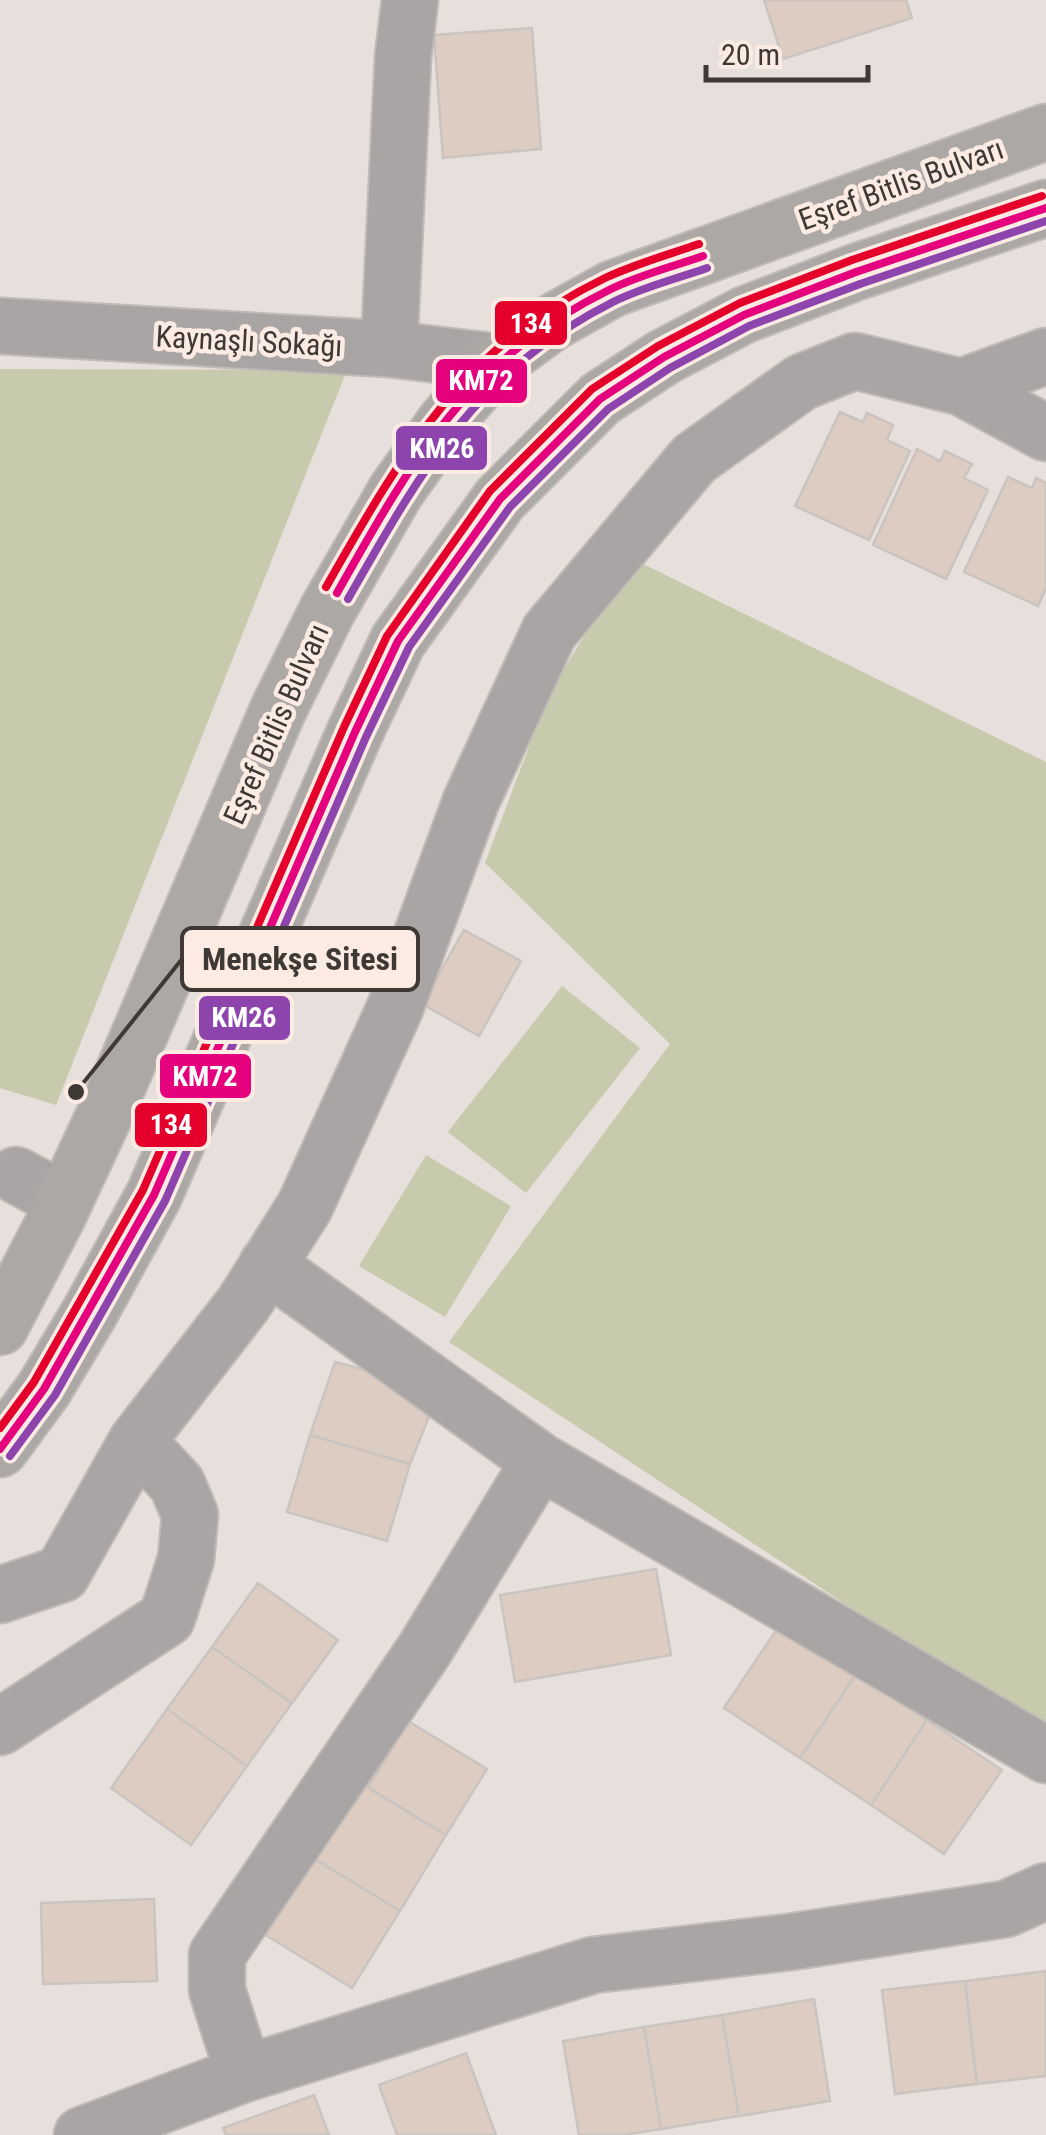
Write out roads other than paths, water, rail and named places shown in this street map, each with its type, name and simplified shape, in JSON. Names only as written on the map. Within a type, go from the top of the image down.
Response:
[{"type":"main road","name":"Eşref Bitlis Bulvarı","points":[[0,1327],[64,1201],[206,884],[278,710],[327,611],[396,491],[446,421],[498,362],[554,322],[612,289],[1046,132]]},
{"type":"main road","points":[[0,1450],[44,1389],[154,1195],[354,732],[398,641],[500,499],[600,399],[696,340],[744,315],[856,272],[1046,208]]},
{"type":"street","points":[[389,349],[403,57],[410,0]]},
{"type":"street","name":"Kaynaşlı Sokağı","points":[[0,326],[389,349],[498,362]]},
{"type":"street","points":[[961,388],[1046,356]]},
{"type":"street","points":[[0,1595],[62,1574],[137,1441],[244,1302],[305,1206],[396,1008],[471,800],[549,632],[694,459],[802,382],[854,360],[961,388],[1046,433]]},
{"type":"street","points":[[16,1175],[64,1201]]},
{"type":"street","points":[[268,1265],[540,1460],[1046,1755]]},
{"type":"street","points":[[0,1727],[167,1618],[186,1560],[190,1516],[177,1484],[137,1441]]},
{"type":"street","points":[[244,2074],[217,1990],[217,1954],[425,1649],[540,1460]]},
{"type":"street","points":[[82,2135],[244,2074],[593,1965],[790,1942],[1006,1909],[1046,1891]]},
{"type":"place","name":"Menekşe Sitesi","points":[[76,1092]]}]
